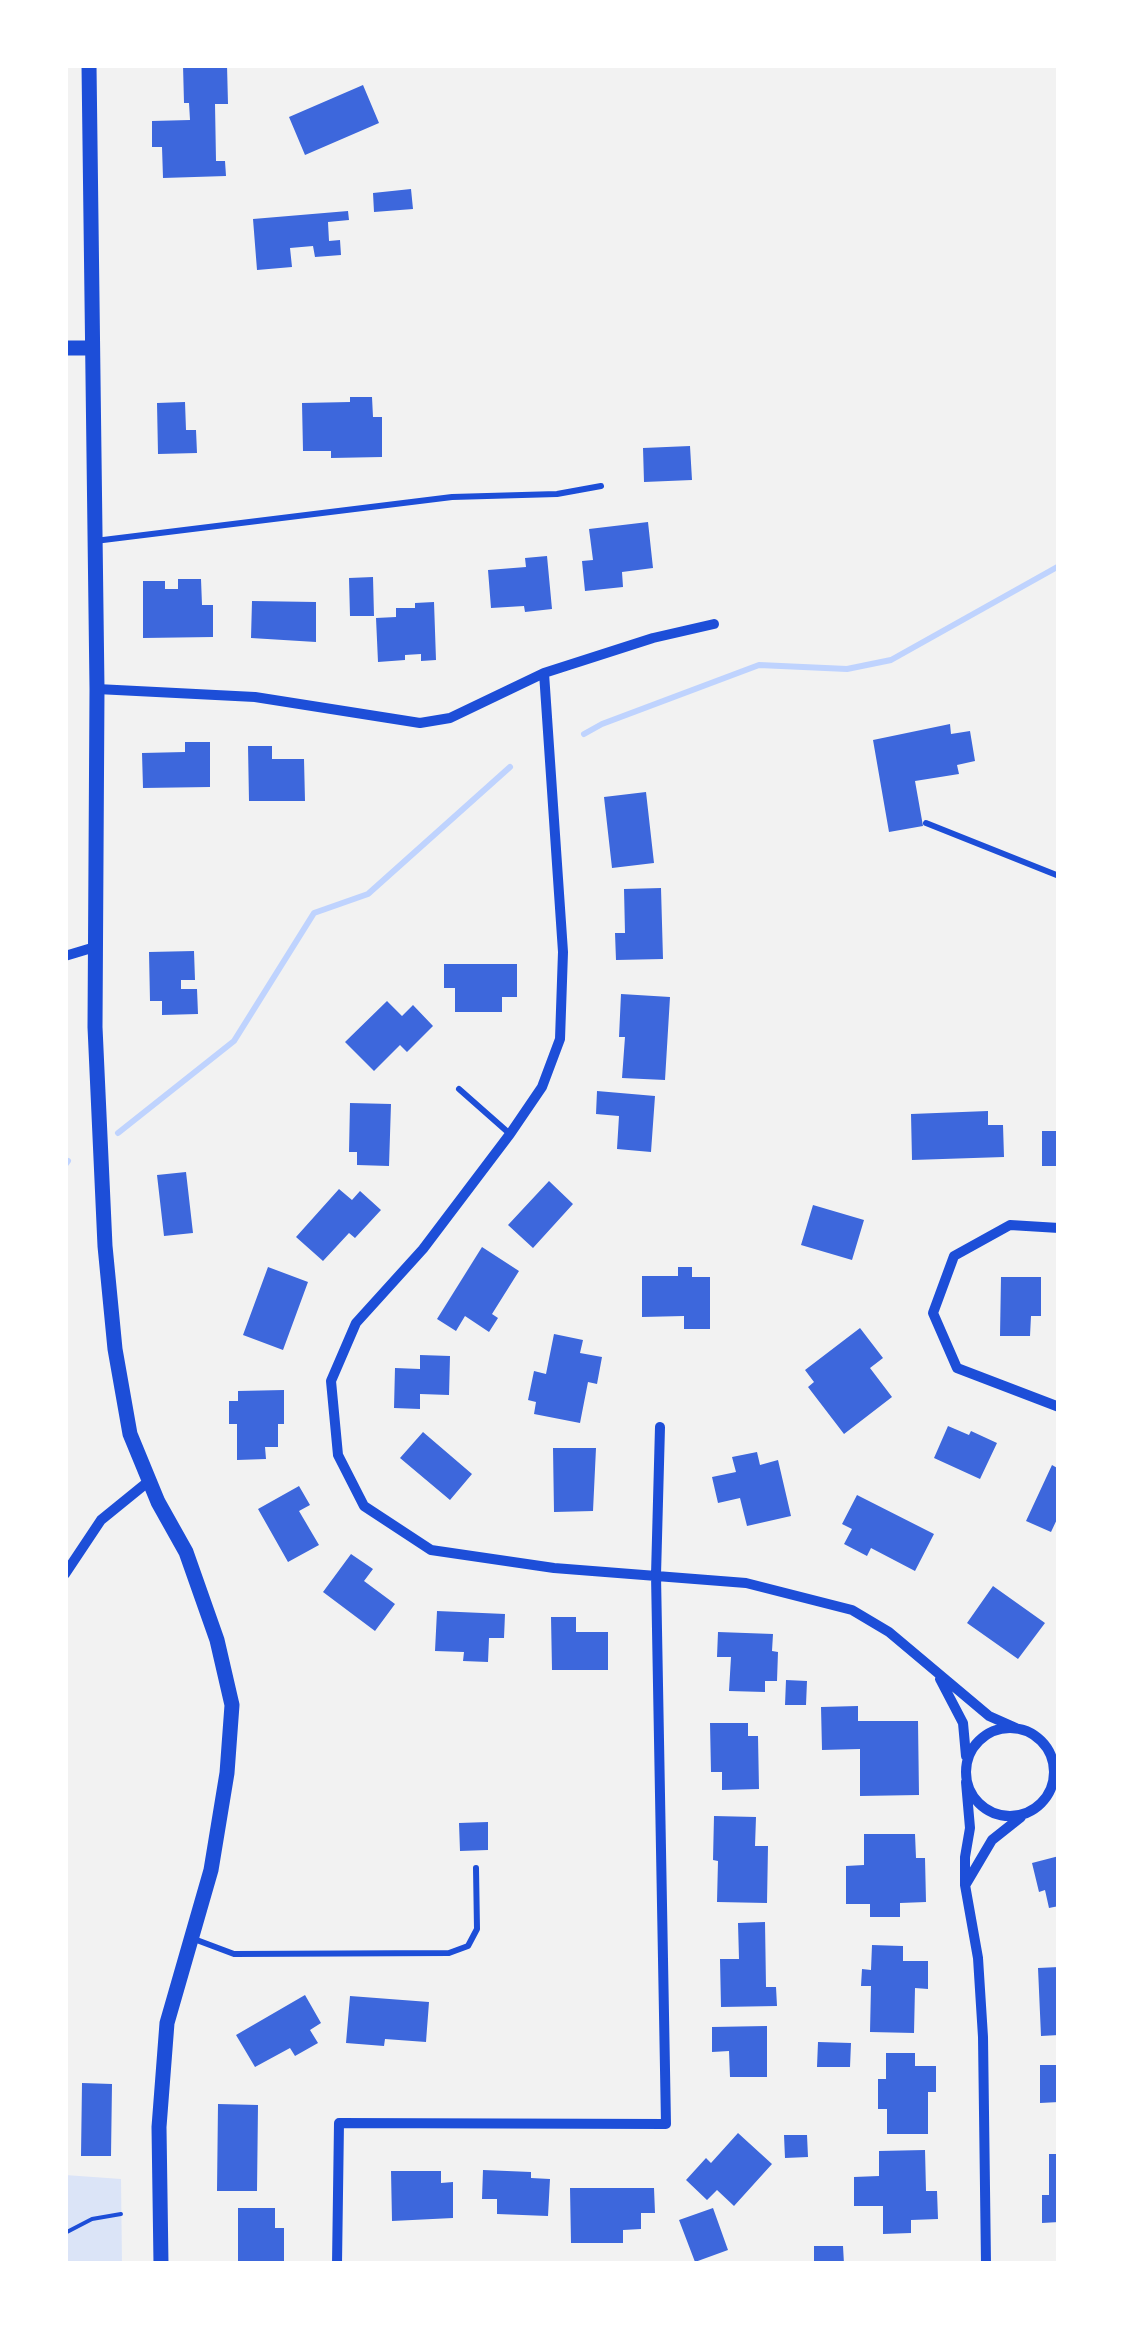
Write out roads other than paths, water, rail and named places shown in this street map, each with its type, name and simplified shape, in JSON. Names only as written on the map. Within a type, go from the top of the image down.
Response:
[{"type":"street","points":[[90,65],[96,947],[101,1180],[113,1332],[130,1434],[186,1552],[217,1640],[232,1704],[227,1772],[211,1870],[167,2023],[159,2127],[161,2264]]},
{"type":"street","points":[[65,348],[90,348]]},
{"type":"street","points":[[96,689],[254,696],[420,723],[450,718],[544,673],[653,638],[714,624]]},
{"type":"street","points":[[544,673],[564,952],[560,1039],[542,1087],[510,1134],[422,1249],[356,1323],[331,1381],[338,1455],[364,1506],[431,1550],[554,1568],[746,1583],[852,1610],[889,1632],[989,1716],[1059,1752]]},
{"type":"street","points":[[65,956],[96,947]]},
{"type":"street","points":[[1059,1228],[1010,1225],[954,1256],[932,1313],[957,1368],[1059,1407]]},
{"type":"street","points":[[337,2264],[338,2123],[666,2124],[656,1575],[660,1428]]},
{"type":"street","points":[[65,1574],[101,1520],[149,1481]]},
{"type":"street","points":[[930,1667],[950,1693],[964,1724],[970,1828],[965,1885],[978,1958],[982,2018],[986,2264]]},
{"type":"street","points":[[966,1763],[974,1746],[988,1733],[1016,1728]]},
{"type":"street","points":[[965,1885],[992,1840],[1048,1794],[1054,1776],[1052,1757],[1042,1741]]},
{"type":"street","points":[[966,1782],[974,1799],[990,1811],[1008,1816],[1031,1810],[1059,1793]]},
{"type":"lane","points":[[94,541],[459,497],[557,494],[601,486]]},
{"type":"lane","points":[[926,823],[1059,876]]},
{"type":"lane","points":[[459,1090],[510,1134]]},
{"type":"lane","points":[[193,1938],[234,1954],[449,1953],[468,1946],[477,1929],[476,1868]]},
{"type":"waterway","points":[[584,734],[759,665],[847,669],[891,660],[1059,566]]},
{"type":"waterway","points":[[118,1133],[234,1041],[314,913],[368,894],[510,767]]},
{"type":"waterway","points":[[65,1165],[68,1161]]}]
